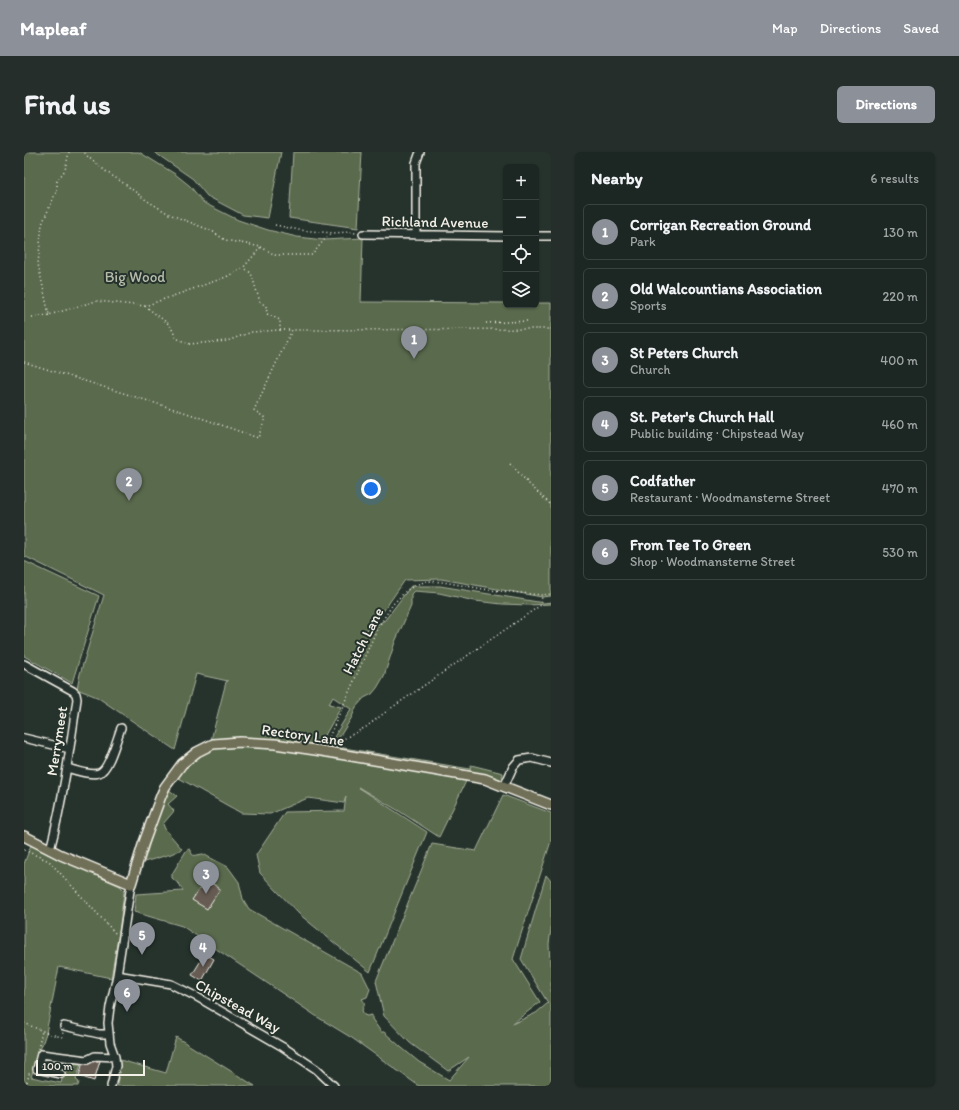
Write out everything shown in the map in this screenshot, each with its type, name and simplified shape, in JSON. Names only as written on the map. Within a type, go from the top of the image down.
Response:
[{"type":"main road","name":"Rectory Lane","points":[[131,884],[143,845],[165,788],[182,764],[197,752],[213,744],[240,742],[275,744],[484,779],[551,806]]},
{"type":"main road","points":[[24,836],[50,850],[131,884]]},
{"type":"street","points":[[416,235],[416,163],[420,152]]},
{"type":"street","name":"Richland Avenue","points":[[363,234],[503,236]]},
{"type":"street","points":[[539,236],[551,236]]},
{"type":"street","name":"Merrymeet","points":[[24,664],[73,691],[77,698],[67,768],[50,850]]},
{"type":"street","points":[[67,768],[92,774],[99,773],[103,770],[110,759],[121,728]]},
{"type":"street","points":[[24,738],[70,750]]},
{"type":"street","points":[[504,787],[513,767],[519,760],[532,758],[551,763]]},
{"type":"street","points":[[111,1086],[116,1066],[109,1034],[110,1007],[117,974],[131,884]]},
{"type":"street","name":"Chipstead Way","points":[[117,974],[171,984],[197,997],[283,1047],[316,1069],[334,1086]]},
{"type":"street","points":[[64,1026],[99,1034],[109,1034]]},
{"type":"street","points":[[61,1074],[37,1069],[41,1054],[87,1060],[94,1056],[115,1057]]},
{"type":"path","points":[[49,315],[38,264],[42,224],[57,190],[57,181],[66,170],[69,152]]},
{"type":"path","points":[[84,152],[108,173],[146,200],[169,214],[212,231],[225,240],[261,247],[275,255],[312,255],[324,240],[333,233]]},
{"type":"path","points":[[275,225],[299,230],[363,234]]},
{"type":"path","points":[[32,317],[49,315],[96,301],[145,306],[226,277],[243,268],[261,247]]},
{"type":"path","points":[[243,268],[251,273],[260,302],[266,306],[267,314],[280,320],[280,330]]},
{"type":"path","points":[[145,306],[170,325],[176,338],[189,344],[227,341],[252,332],[280,330],[551,328]]},
{"type":"path","points":[[486,323],[527,321]]},
{"type":"path","points":[[24,362],[190,414],[258,438],[265,418],[254,410],[292,330]]},
{"type":"path","points":[[510,463],[529,484],[551,504]]},
{"type":"path","name":"Hatch Lane","points":[[542,595],[541,605],[386,711],[366,727],[335,744],[325,746],[377,629],[393,604],[407,590],[426,581],[443,582],[489,590],[542,595],[551,594]]},
{"type":"path","points":[[24,850],[49,861],[122,942]]},
{"type":"path","points":[[24,1023],[62,1037],[64,1026]]},
{"type":"green space","name":"Big Wood","points":[[24,152],[139,152],[175,174],[190,186],[204,203],[238,220],[268,230],[297,237],[324,240],[363,238],[361,302],[503,303],[503,308],[539,308],[539,303],[551,303],[551,596],[542,597],[441,579],[405,580],[377,620],[364,632],[385,620],[411,586],[440,586],[544,603],[551,602],[551,604],[502,604],[475,601],[439,593],[414,591],[411,594],[411,606],[395,642],[384,676],[372,694],[364,698],[356,707],[352,717],[335,744],[331,742],[351,709],[333,697],[329,704],[341,707],[320,744],[470,769],[471,765],[503,773],[502,782],[470,773],[439,837],[358,787],[427,832],[370,972],[299,914],[260,873],[256,855],[285,812],[344,811],[346,796],[344,803],[308,798],[270,814],[241,813],[177,777],[211,740],[226,682],[228,681],[196,674],[175,750],[97,697],[77,689],[80,674],[104,595],[24,556]]},
{"type":"green space","points":[[154,152],[281,152],[268,218],[243,215],[207,196],[193,179]]},
{"type":"green space","points":[[293,152],[362,152],[358,228],[289,218]]},
{"type":"green space","points":[[24,561],[99,596],[72,683],[24,656]]},
{"type":"green space","points":[[168,789],[177,796],[168,804],[174,811],[163,824],[165,829],[182,849],[144,862],[158,815]]},
{"type":"green space","points":[[503,795],[551,813],[551,841],[513,959],[540,1002],[512,1024],[536,1013],[548,1003],[521,959],[546,875],[551,881],[551,929],[549,944],[551,966],[551,1086],[419,1086],[352,1038],[319,1018],[182,926],[134,912],[136,894],[183,891],[180,885],[172,878],[172,874],[186,851],[189,849],[193,855],[203,854],[228,867],[239,882],[243,899],[249,909],[362,973],[370,989],[367,997],[362,999],[364,1003],[362,1010],[364,1015],[372,1015],[372,1019],[381,1032],[384,1032],[419,1062],[449,1080],[469,1057],[448,1071],[410,1043],[384,1016],[376,981],[432,844],[476,851]]},
{"type":"green space","points":[[31,845],[120,886],[124,892],[111,978],[59,967],[46,1033],[31,1077],[61,1083],[66,1063],[81,1064],[76,1080],[79,1082],[78,1086],[24,1086],[24,864]]},
{"type":"green space","points":[[176,1037],[255,1086],[117,1086],[120,1060],[166,1073]]},
{"type":"building","points":[[206,879],[220,889],[207,909],[192,900]]},
{"type":"building","points":[[205,954],[214,959],[202,981],[192,975]]},
{"type":"building","points":[[90,1060],[97,1062],[98,1060],[100,1061],[94,1081],[79,1076],[83,1062],[89,1063]]},
{"type":"place","name":"Corrigan Recreation Ground","points":[[414,359]]},
{"type":"place","name":"Old Walcountians Association","points":[[129,501]]},
{"type":"place","name":"St Peters Church","points":[[206,894]]},
{"type":"place","name":"Codfather","points":[[142,955]]},
{"type":"place","name":"St. Peter's Church Hall","points":[[203,967]]},
{"type":"place","name":"From Tee To Green","points":[[127,1012]]}]
